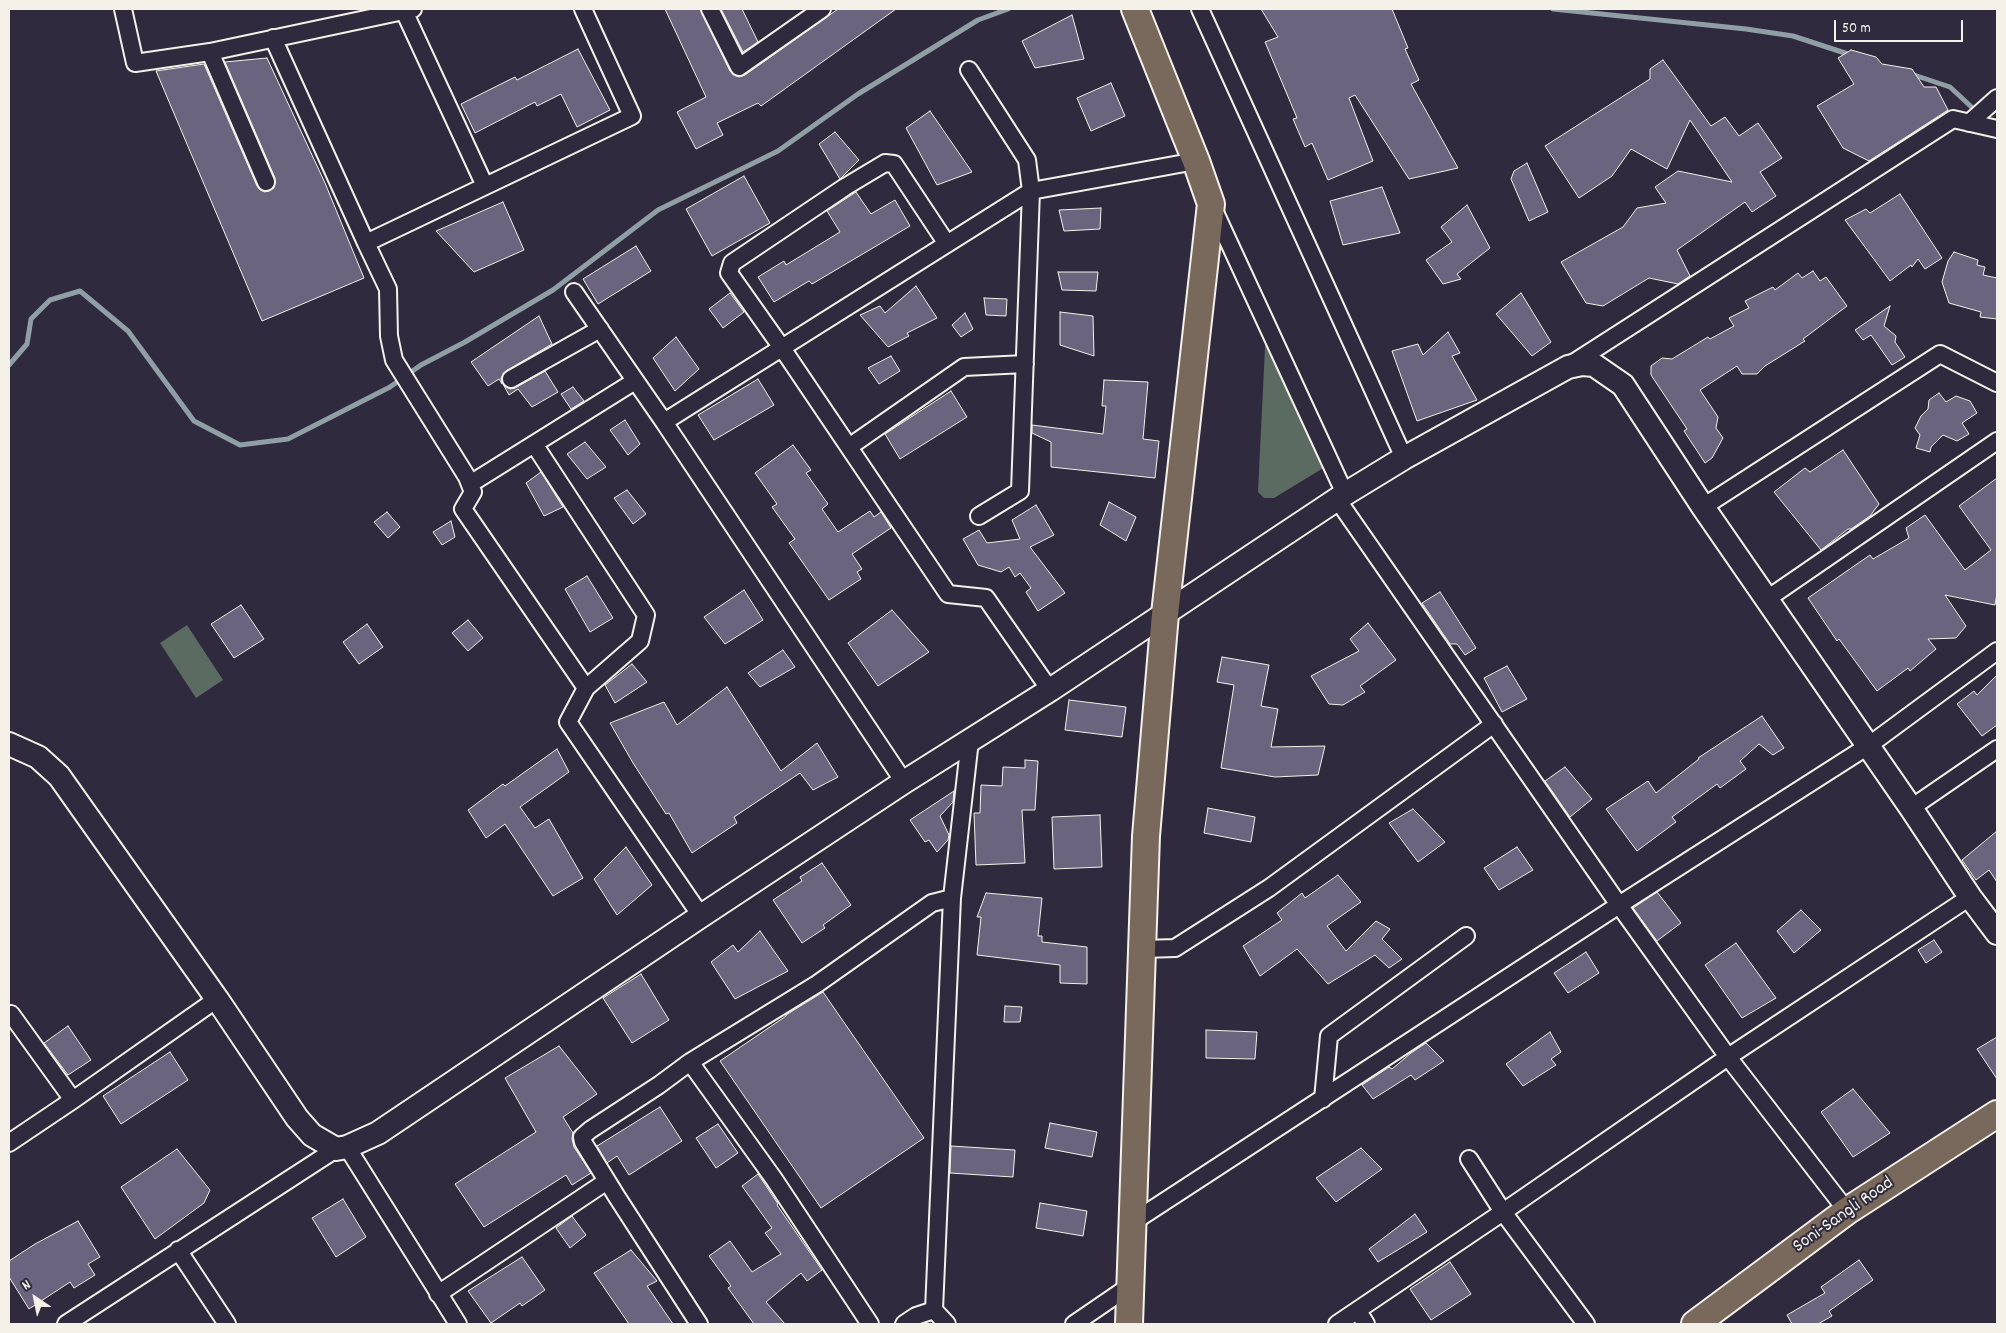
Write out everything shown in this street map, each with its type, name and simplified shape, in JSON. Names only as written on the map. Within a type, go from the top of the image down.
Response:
[{"type":"main road","points":[[1129,1324],[1146,836],[1165,614],[1211,204],[1196,161],[1134,9]]},
{"type":"main road","name":"Soni-Sangli Road","points":[[1695,1324],[1847,1211],[1997,1114]]},
{"type":"street","points":[[123,9],[135,63],[210,52],[408,10],[485,186]]},
{"type":"street","points":[[366,243],[632,116],[584,9]]},
{"type":"street","points":[[710,9],[739,67],[822,9]]},
{"type":"street","points":[[1200,9],[1404,458]]},
{"type":"street","points":[[273,38],[388,289],[389,336],[394,360],[470,484],[473,492],[463,509],[586,688]]},
{"type":"street","points":[[210,52],[266,182]]},
{"type":"street","points":[[969,70],[1027,160],[1031,191],[1020,491],[979,516]]},
{"type":"street","points":[[1969,122],[1997,98]]},
{"type":"street","points":[[66,1324],[178,1250],[342,1148],[378,1133],[700,916],[904,782],[1050,690],[1341,497],[1404,458],[1568,367],[1953,119],[1997,129]]},
{"type":"street","points":[[664,422],[1031,191],[1196,161]]},
{"type":"street","points":[[947,244],[894,164],[885,164],[874,168],[732,262],[729,273],[782,348],[948,594],[986,598],[1050,690]]},
{"type":"street","points":[[1211,204],[1341,497],[1619,905],[1728,1057],[1847,1211]]},
{"type":"street","points":[[574,292],[664,422],[904,782]]},
{"type":"street","points":[[511,379],[600,329]]},
{"type":"street","points":[[1703,507],[1940,354],[1997,383]]},
{"type":"street","points":[[849,447],[964,367],[1025,364]]},
{"type":"street","points":[[1568,367],[1582,364],[1594,365],[1623,385],[1703,507],[1911,808],[1970,897],[1997,930]]},
{"type":"street","points":[[470,484],[635,381]]},
{"type":"street","points":[[1767,599],[1997,441]]},
{"type":"street","points":[[534,444],[646,615],[640,641],[586,688],[568,722],[700,916]]},
{"type":"street","points":[[1133,1222],[1619,905],[1868,746],[1997,651]]},
{"type":"street","points":[[1143,949],[1175,948],[1269,888],[1494,724]]},
{"type":"street","points":[[947,1324],[934,1310],[952,898],[970,740]]},
{"type":"street","points":[[9,744],[38,757],[59,776],[217,999],[297,1118],[312,1135],[342,1148],[458,1324]]},
{"type":"street","points":[[1911,808],[1997,749]]},
{"type":"street","points":[[1336,1324],[1362,1318],[1503,1212],[1728,1057],[1970,897]]},
{"type":"street","points":[[698,1324],[607,1181],[583,1142],[582,1137],[586,1132],[659,1085],[690,1062],[817,984],[932,903],[952,898]]},
{"type":"street","points":[[1323,1099],[1329,1036],[1466,936]]},
{"type":"street","points":[[9,1143],[217,999]]},
{"type":"street","points":[[10,1014],[73,1100]]},
{"type":"street","points":[[690,1062],[774,1179],[870,1324]]},
{"type":"street","points":[[1469,1159],[1503,1212],[1586,1324]]},
{"type":"street","points":[[438,1294],[607,1181]]},
{"type":"street","points":[[178,1250],[227,1324]]},
{"type":"street","points":[[1074,1324],[1131,1285]]},
{"type":"street","points":[[904,1324],[916,1316],[934,1310]]},
{"type":"green space","points":[[1266,327],[1325,467],[1274,498],[1264,498],[1258,492]]},
{"type":"green space","points":[[187,625],[223,680],[196,698],[160,643]]},
{"type":"building","points":[[665,9],[700,9],[730,71],[739,77],[745,75],[838,9],[896,9],[761,106],[758,103],[717,123],[723,135],[696,149],[677,112],[706,97]]},
{"type":"building","points":[[721,9],[742,9],[758,42],[743,52]]},
{"type":"building","points":[[1261,9],[1392,9],[1408,48],[1405,49],[1419,80],[1411,84],[1458,168],[1409,179],[1355,95],[1349,98],[1373,161],[1328,180],[1312,143],[1305,147],[1293,119],[1297,118],[1265,42],[1278,37]]},
{"type":"building","points":[[1072,15],[1084,59],[1035,68],[1022,41]]},
{"type":"building","points":[[578,49],[610,110],[577,127],[561,94],[537,106],[535,102],[475,133],[461,104],[515,77],[517,80]]},
{"type":"building","points":[[1851,50],[1876,57],[1882,64],[1912,69],[1924,87],[1936,87],[1948,110],[1869,161],[1843,148],[1817,106],[1854,84],[1838,58]]},
{"type":"building","points":[[267,58],[325,183],[364,278],[262,321],[156,71],[204,64],[257,186],[265,192],[274,188],[275,178],[225,62]]},
{"type":"building","points":[[1663,60],[1711,126],[1725,117],[1739,136],[1758,123],[1782,158],[1760,172],[1776,196],[1752,212],[1745,202],[1677,250],[1690,276],[1678,284],[1649,278],[1603,306],[1586,303],[1561,262],[1623,227],[1637,208],[1666,203],[1655,187],[1678,171],[1732,182],[1690,120],[1667,169],[1631,149],[1612,176],[1579,198],[1545,146],[1650,79],[1650,69]]},
{"type":"building","points":[[1111,83],[1125,116],[1091,131],[1077,98]]},
{"type":"building","points":[[930,111],[972,172],[937,185],[906,128]]},
{"type":"building","points":[[835,132],[859,160],[840,179],[819,144]]},
{"type":"building","points":[[1527,163],[1548,212],[1529,221],[1511,179],[1514,171]]},
{"type":"building","points":[[744,176],[770,223],[712,256],[686,209]]},
{"type":"building","points":[[1382,187],[1400,233],[1343,245],[1330,201]]},
{"type":"building","points":[[856,192],[871,214],[895,200],[910,226],[812,284],[809,281],[774,302],[758,277],[784,261],[786,265],[840,232],[827,211]]},
{"type":"building","points":[[1900,194],[1942,258],[1925,269],[1918,259],[1912,267],[1911,265],[1890,281],[1845,220],[1866,209],[1870,213]]},
{"type":"building","points":[[503,202],[524,250],[474,272],[436,231]]},
{"type":"building","points":[[1467,205],[1490,248],[1457,274],[1461,279],[1443,284],[1426,260],[1452,242],[1441,227]]},
{"type":"building","points":[[1101,208],[1100,229],[1064,231],[1059,210]]},
{"type":"building","points":[[636,246],[651,271],[598,304],[583,279]]},
{"type":"building","points":[[1954,252],[1978,260],[1977,265],[1985,267],[1983,275],[1997,278],[1997,319],[1980,317],[1981,312],[1949,303],[1942,282],[1948,261]]},
{"type":"building","points":[[1813,271],[1820,281],[1826,277],[1847,306],[1803,339],[1805,341],[1765,366],[1757,374],[1742,374],[1737,366],[1700,390],[1718,417],[1716,428],[1723,438],[1712,458],[1705,463],[1684,431],[1687,429],[1651,375],[1651,366],[1662,358],[1672,359],[1708,337],[1710,339],[1734,326],[1729,318],[1749,308],[1745,301],[1773,287],[1775,290],[1798,273],[1802,278]]},
{"type":"building","points":[[1058,272],[1098,272],[1096,291],[1062,290]]},
{"type":"building","points":[[916,286],[937,318],[907,333],[909,336],[888,347],[860,315],[880,306],[885,313]]},
{"type":"building","points":[[730,293],[744,312],[723,328],[709,309]]},
{"type":"building","points":[[1521,293],[1551,342],[1532,356],[1496,314]]},
{"type":"building","points":[[984,298],[1007,299],[1006,316],[986,315]]},
{"type":"building","points":[[1890,306],[1884,326],[1896,336],[1895,342],[1905,357],[1892,365],[1871,335],[1863,340],[1855,330]]},
{"type":"building","points":[[1060,312],[1093,316],[1094,356],[1060,345]]},
{"type":"building","points":[[965,313],[973,329],[961,337],[952,325]]},
{"type":"building","points":[[539,316],[552,344],[506,371],[501,378],[502,384],[499,379],[488,386],[471,362]]},
{"type":"building","points":[[1448,332],[1460,353],[1452,356],[1477,400],[1417,421],[1392,351],[1418,344],[1423,355]]},
{"type":"building","points":[[676,337],[699,369],[675,391],[653,358]]},
{"type":"building","points":[[891,356],[900,371],[879,384],[868,368]]},
{"type":"building","points":[[545,371],[558,392],[532,407],[518,389],[509,395],[503,384],[510,389],[515,388]]},
{"type":"building","points":[[758,379],[774,405],[714,440],[698,415]]},
{"type":"building","points":[[1104,380],[1148,382],[1143,439],[1159,441],[1155,478],[1051,467],[1051,442],[1032,433],[1032,425],[1103,434],[1106,406],[1102,406]]},
{"type":"building","points":[[573,387],[584,401],[571,409],[561,394]]},
{"type":"building","points":[[951,391],[967,417],[900,459],[885,434]]},
{"type":"building","points":[[1939,393],[1946,402],[1956,396],[1970,401],[1977,413],[1962,423],[1969,434],[1957,441],[1943,435],[1931,447],[1930,452],[1916,448],[1920,435],[1915,428],[1921,416],[1928,409],[1929,400]]},
{"type":"building","points":[[625,420],[640,444],[628,455],[610,430]]},
{"type":"building","points":[[585,442],[606,467],[587,479],[567,454]]},
{"type":"building","points":[[793,445],[811,470],[806,473],[828,504],[822,509],[838,532],[870,511],[874,517],[881,512],[891,528],[852,554],[862,569],[857,572],[861,579],[829,600],[789,543],[795,539],[772,507],[777,504],[755,473]]},
{"type":"building","points":[[1843,450],[1879,504],[1870,516],[1851,529],[1848,529],[1821,550],[1774,492],[1805,468],[1810,472]]},
{"type":"building","points":[[541,472],[563,507],[544,516],[526,483]]},
{"type":"building","points":[[1997,478],[1997,593],[1995,605],[1945,595],[1966,626],[1956,638],[1928,639],[1936,649],[1910,671],[1908,668],[1877,691],[1839,639],[1837,641],[1808,598],[1870,555],[1873,559],[1909,538],[1906,528],[1925,515],[1965,570],[1991,550],[1959,506]]},
{"type":"building","points":[[627,490],[646,514],[633,524],[614,498]]},
{"type":"building","points":[[1109,502],[1136,517],[1126,541],[1100,525]]},
{"type":"building","points":[[1036,505],[1054,535],[1030,547],[1065,593],[1038,611],[1026,592],[1031,588],[1020,573],[1015,577],[1009,567],[1001,572],[978,565],[963,539],[979,530],[987,543],[1020,539],[1012,520]]},
{"type":"building","points":[[387,512],[400,527],[388,538],[374,522]]},
{"type":"building","points":[[451,521],[455,537],[442,545],[433,532]]},
{"type":"building","points":[[587,576],[613,618],[590,632],[565,589]]},
{"type":"building","points":[[744,590],[763,620],[725,644],[704,617]]},
{"type":"building","points":[[1440,592],[1476,648],[1465,655],[1457,644],[1450,644],[1422,603]]},
{"type":"building","points":[[241,605],[264,639],[234,658],[211,624]]},
{"type":"building","points":[[892,610],[929,652],[878,686],[848,643]]},
{"type":"building","points":[[468,620],[483,638],[468,651],[452,633]]},
{"type":"building","points":[[1368,623],[1396,660],[1360,686],[1365,692],[1343,705],[1329,704],[1311,676],[1359,651],[1350,639]]},
{"type":"building","points":[[367,624],[383,647],[359,664],[343,642]]},
{"type":"building","points":[[783,650],[795,667],[760,687],[748,673]]},
{"type":"building","points":[[1222,657],[1269,665],[1261,706],[1278,709],[1271,747],[1325,746],[1318,775],[1275,777],[1221,768],[1234,685],[1217,682]]},
{"type":"building","points":[[632,664],[647,682],[615,703],[605,685]]},
{"type":"building","points":[[1507,666],[1527,699],[1502,712],[1484,678]]},
{"type":"building","points":[[1997,675],[1997,725],[1982,736],[1957,704],[1974,691],[1977,695]]},
{"type":"building","points":[[727,687],[781,771],[817,743],[838,777],[813,790],[800,773],[734,817],[737,823],[692,853],[669,813],[666,814],[633,763],[610,723],[664,702],[677,725]]},
{"type":"building","points":[[1069,700],[1126,707],[1122,737],[1065,730]]},
{"type":"building","points":[[1762,716],[1784,748],[1773,755],[1759,744],[1740,761],[1746,769],[1720,788],[1717,784],[1672,817],[1676,822],[1637,851],[1606,809],[1648,781],[1656,793],[1698,758]]},
{"type":"building","points":[[557,749],[569,772],[520,807],[535,828],[549,819],[583,878],[553,896],[505,824],[486,838],[468,810],[503,784],[505,786]]},
{"type":"building","points":[[1025,760],[1038,761],[1035,810],[1022,810],[1025,863],[976,865],[974,813],[980,813],[981,785],[1002,786],[1003,767],[1025,768]]},
{"type":"building","points":[[1565,767],[1592,799],[1570,817],[1545,781]]},
{"type":"building","points":[[954,791],[953,802],[940,816],[949,835],[948,840],[937,852],[929,840],[925,842],[910,820]]},
{"type":"building","points":[[1208,808],[1255,817],[1251,842],[1204,833]]},
{"type":"building","points":[[1413,809],[1445,842],[1418,862],[1389,823]]},
{"type":"building","points":[[1100,815],[1102,867],[1054,869],[1052,817]]},
{"type":"building","points":[[1997,831],[1997,882],[1989,870],[1976,880],[1962,860]]},
{"type":"building","points":[[626,847],[652,885],[617,915],[594,879]]},
{"type":"building","points":[[1517,847],[1533,870],[1499,890],[1484,868]]},
{"type":"building","points":[[822,863],[851,905],[823,925],[825,928],[802,943],[773,900],[802,881],[800,877]]},
{"type":"building","points":[[1338,875],[1361,902],[1327,926],[1346,951],[1376,921],[1390,929],[1382,939],[1402,959],[1389,968],[1375,955],[1328,984],[1297,949],[1260,976],[1243,946],[1282,920],[1277,913],[1302,893],[1305,898]]},
{"type":"building","points":[[1657,892],[1681,923],[1657,941],[1633,908]]},
{"type":"building","points":[[986,893],[1042,898],[1038,936],[1042,936],[1042,942],[1087,947],[1087,984],[1060,983],[1060,965],[977,955],[981,917],[977,917]]},
{"type":"building","points":[[1801,910],[1821,930],[1794,953],[1777,931]]},
{"type":"building","points":[[760,931],[788,971],[735,999],[711,962],[733,945],[738,952]]},
{"type":"building","points":[[1934,940],[1942,952],[1926,963],[1918,950]]},
{"type":"building","points":[[1736,943],[1776,998],[1742,1018],[1705,965]]},
{"type":"building","points":[[1586,952],[1599,973],[1568,993],[1554,973]]},
{"type":"building","points":[[641,974],[669,1020],[632,1043],[603,998]]},
{"type":"building","points":[[823,992],[924,1138],[821,1208],[720,1061]]},
{"type":"building","points":[[1005,1006],[1022,1007],[1020,1022],[1004,1022]]},
{"type":"building","points":[[68,1026],[91,1060],[68,1075],[44,1043]]},
{"type":"building","points":[[1206,1030],[1257,1032],[1255,1059],[1206,1058]]},
{"type":"building","points":[[1550,1032],[1561,1052],[1551,1059],[1556,1065],[1523,1086],[1506,1064]]},
{"type":"building","points":[[1997,1037],[1997,1079],[1977,1049]]},
{"type":"building","points":[[1426,1043],[1444,1061],[1415,1080],[1411,1075],[1373,1099],[1362,1085],[1389,1067],[1392,1069]]},
{"type":"building","points":[[559,1046],[597,1094],[563,1117],[573,1133],[574,1147],[591,1173],[572,1185],[566,1175],[484,1227],[455,1184],[536,1132],[505,1078]]},
{"type":"building","points":[[170,1052],[188,1080],[121,1124],[103,1096]]},
{"type":"building","points":[[1853,1089],[1890,1133],[1853,1157],[1821,1112]]},
{"type":"building","points":[[660,1107],[682,1141],[629,1175],[617,1156],[607,1163],[597,1146]]},
{"type":"building","points":[[1050,1123],[1097,1132],[1092,1157],[1045,1148]]},
{"type":"building","points":[[718,1124],[738,1153],[716,1168],[696,1138]]},
{"type":"building","points":[[951,1146],[1015,1150],[1013,1177],[950,1173]]},
{"type":"building","points":[[1361,1148],[1382,1169],[1336,1202],[1316,1178]]},
{"type":"building","points":[[177,1149],[210,1190],[204,1203],[155,1239],[121,1187]]},
{"type":"building","points":[[758,1174],[822,1270],[807,1281],[801,1273],[766,1302],[785,1324],[754,1324],[728,1288],[731,1286],[709,1256],[730,1241],[752,1272],[781,1254],[765,1233],[772,1228],[742,1186]]},
{"type":"building","points":[[343,1199],[366,1237],[336,1257],[312,1218]]},
{"type":"building","points":[[1040,1203],[1087,1211],[1083,1236],[1036,1228]]},
{"type":"building","points":[[1415,1214],[1427,1232],[1378,1262],[1369,1249]]},
{"type":"building","points":[[572,1216],[586,1235],[570,1248],[556,1228]]},
{"type":"building","points":[[78,1221],[100,1257],[88,1264],[95,1275],[74,1288],[70,1282],[29,1309],[9,1277],[9,1261],[35,1244]]},
{"type":"building","points":[[631,1250],[657,1281],[647,1286],[673,1324],[629,1324],[594,1273]]},
{"type":"building","points":[[522,1257],[545,1290],[522,1306],[520,1303],[491,1323],[468,1291]]},
{"type":"building","points":[[1859,1260],[1873,1280],[1829,1311],[1832,1316],[1818,1324],[1792,1324],[1787,1315],[1825,1293],[1821,1287]]},
{"type":"building","points":[[1450,1262],[1471,1294],[1431,1320],[1410,1289]]},
{"type":"waterway","points":[[9,365],[27,344],[31,319],[50,300],[80,291],[128,331],[194,421],[240,445],[288,439],[390,387],[421,365],[465,342],[553,290],[658,210],[778,151],[858,94],[978,20],[1008,9]]},
{"type":"waterway","points":[[1553,9],[1746,29],[1793,36],[1851,55]]},
{"type":"waterway","points":[[1911,74],[1950,87],[1978,113]]}]
